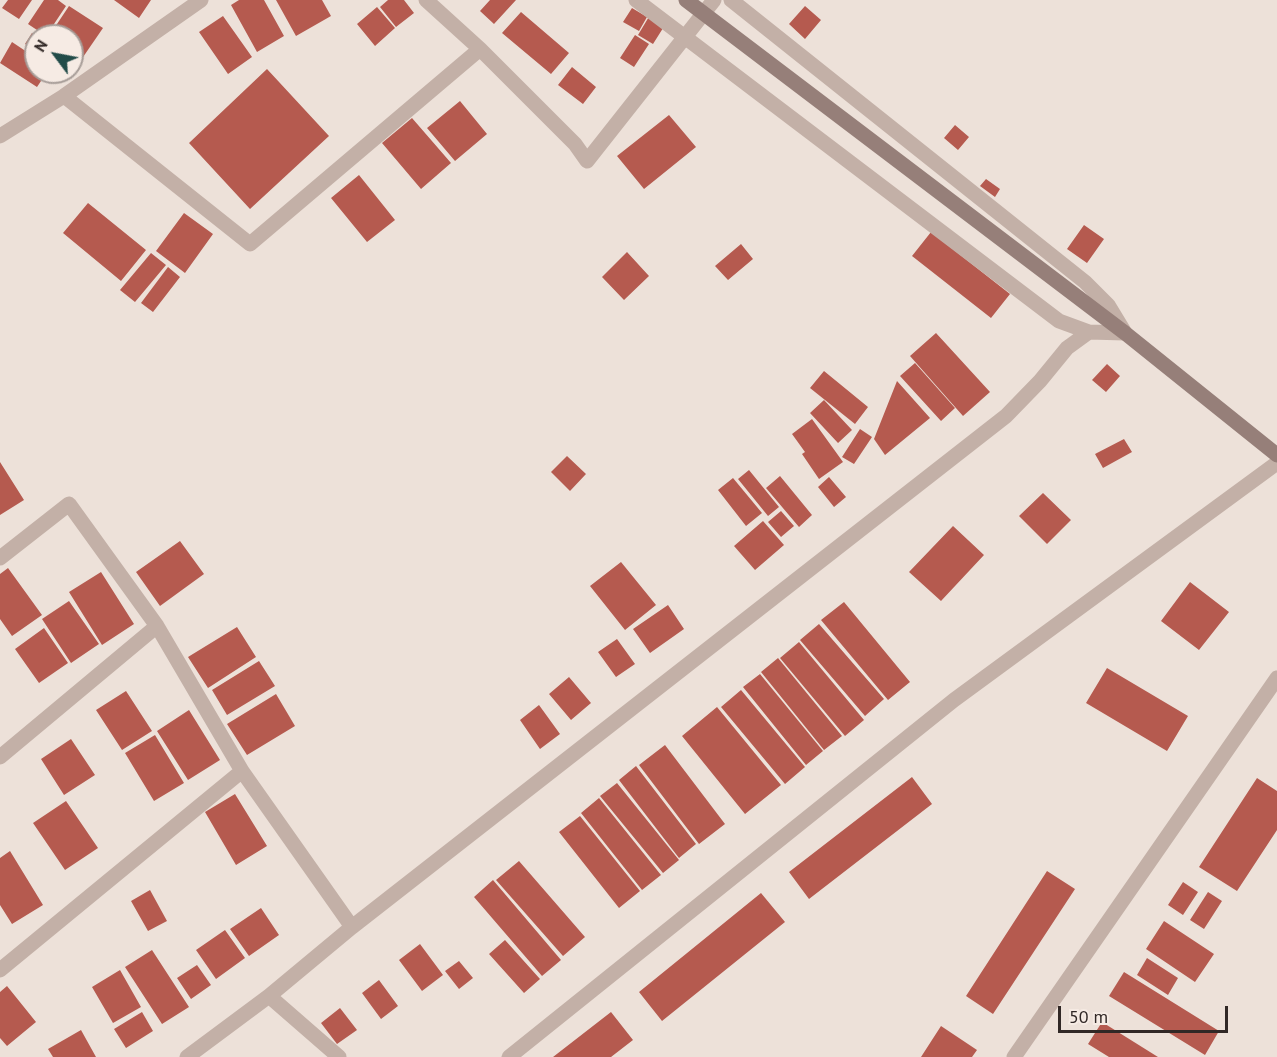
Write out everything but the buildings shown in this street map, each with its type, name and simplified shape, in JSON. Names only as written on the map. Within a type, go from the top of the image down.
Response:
[{"type":"main road","points":[[686,0],[1125,333],[1277,455]]},
{"type":"street","points":[[0,136],[64,96],[201,0]]},
{"type":"street","points":[[426,0],[480,49],[574,144],[587,161],[714,0]]},
{"type":"street","points":[[636,0],[1059,321],[1089,332],[1125,333]]},
{"type":"street","points":[[731,0],[1085,282],[1108,305],[1125,333]]},
{"type":"street","points":[[64,96],[250,244],[480,49]]},
{"type":"street","points":[[187,1057],[269,996],[352,927],[1006,416],[1040,381],[1067,348],[1089,332]]},
{"type":"street","points":[[509,1057],[954,700],[1277,463]]},
{"type":"street","points":[[0,558],[69,504],[157,626],[242,771],[352,927]]},
{"type":"street","points":[[0,757],[157,626]]},
{"type":"street","points":[[1014,1057],[1277,678]]},
{"type":"street","points":[[0,970],[242,771]]},
{"type":"street","points":[[269,996],[339,1057]]}]
